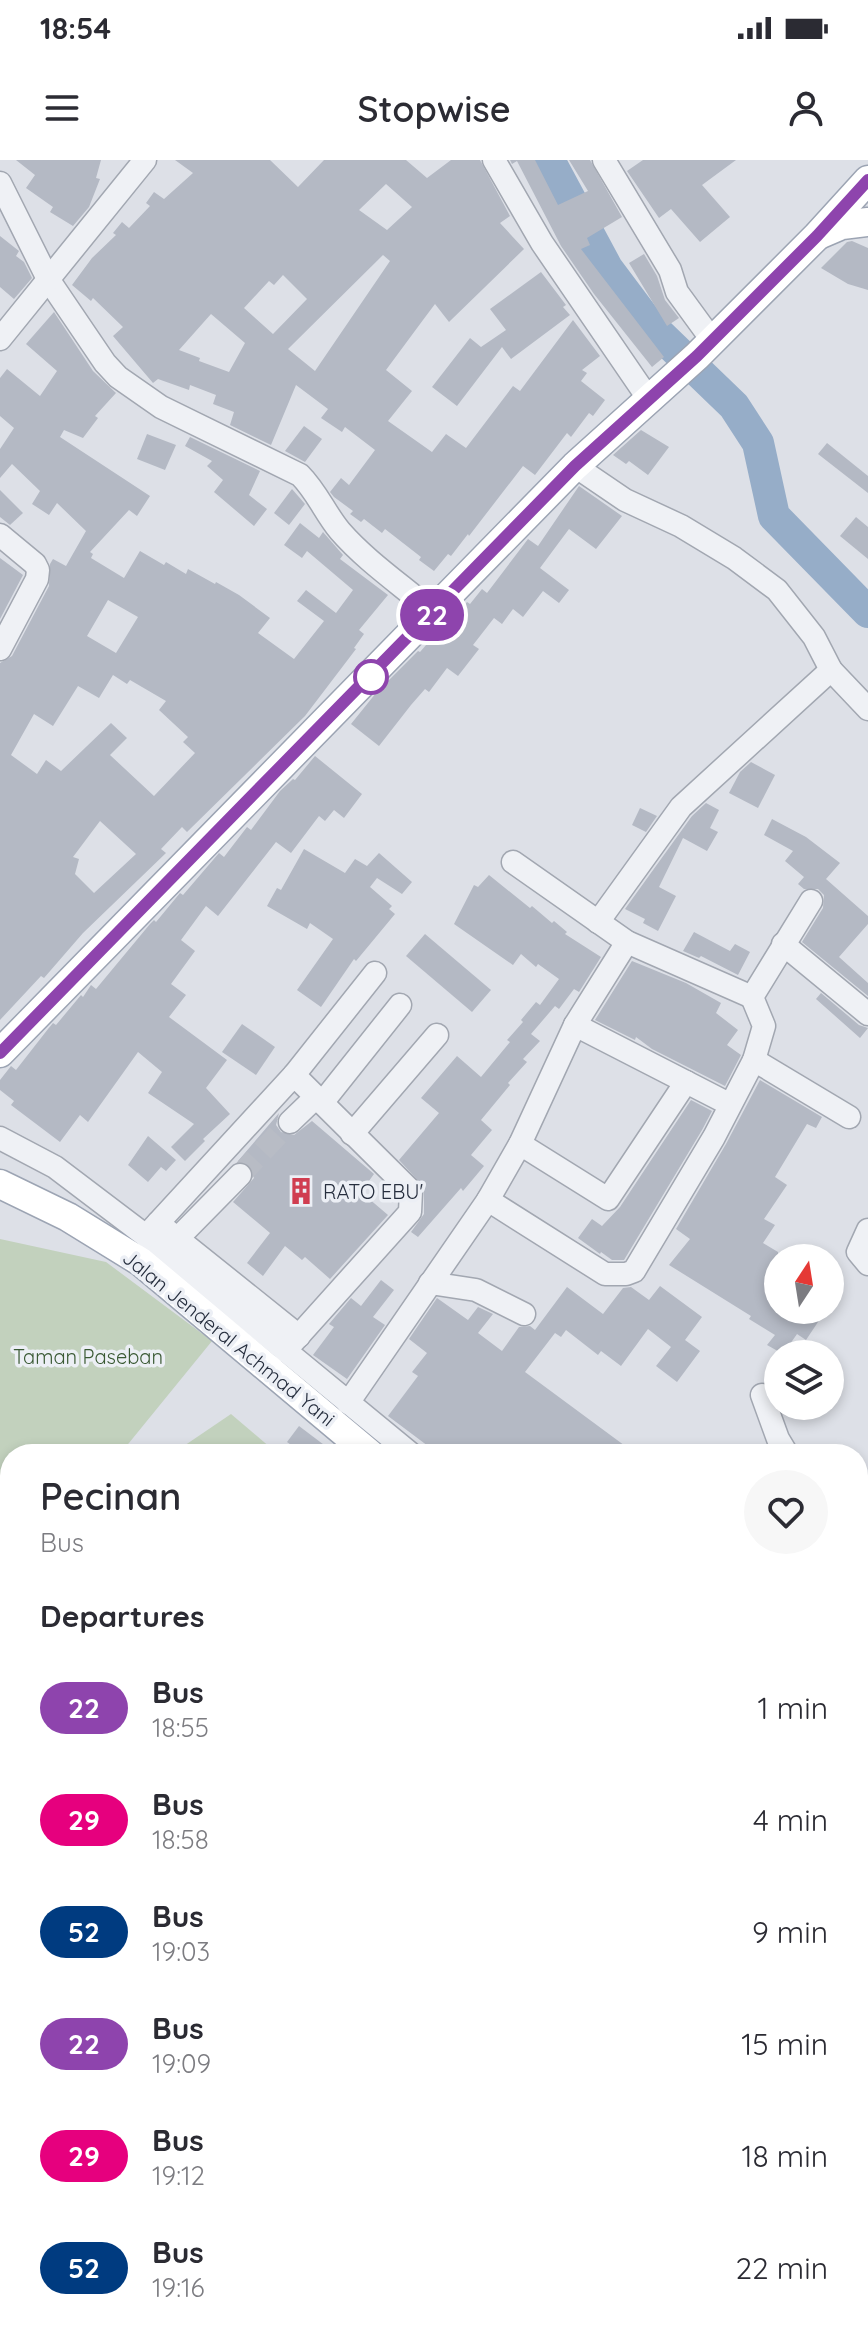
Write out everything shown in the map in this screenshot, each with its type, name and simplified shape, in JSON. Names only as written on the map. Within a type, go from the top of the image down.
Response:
[{"type":"main road","points":[[0,1053],[575,466],[704,348],[817,236],[868,180]]},
{"type":"main road","points":[[817,236],[842,225],[868,222]]},
{"type":"main road","name":"Jalan Jenderal Achmad Yani","points":[[0,1184],[68,1217],[141,1262],[358,1444]]},
{"type":"street","points":[[0,339],[145,160]]},
{"type":"street","points":[[494,160],[542,243],[657,390]]},
{"type":"street","points":[[604,160],[670,270],[704,348]]},
{"type":"street","points":[[0,183],[48,279],[105,363],[118,377],[161,407],[300,475],[313,488],[338,528],[354,546],[434,613]]},
{"type":"street","points":[[575,466],[625,500],[681,526],[734,558],[777,590],[814,637],[831,670],[868,709]]},
{"type":"street","points":[[0,535],[38,570],[37,579],[0,649]]},
{"type":"street","points":[[598,922],[681,807],[831,670]]},
{"type":"street","points":[[488,1200],[605,1274],[631,1272],[714,1137],[754,1060],[764,1026],[752,997],[627,942],[513,862]]},
{"type":"street","points":[[752,997],[811,901]]},
{"type":"street","points":[[348,1403],[488,1200],[520,1144],[575,1025],[627,942]]},
{"type":"street","points":[[783,944],[868,1014]]},
{"type":"street","points":[[294,1075],[411,1191],[410,1212],[292,1343],[177,1239],[152,1230],[294,1075],[375,973]]},
{"type":"street","points":[[290,1122],[319,1100],[400,1005]]},
{"type":"street","points":[[575,1025],[729,1104]]},
{"type":"street","points":[[352,1134],[437,1035]]},
{"type":"street","points":[[754,1060],[849,1117]]},
{"type":"street","points":[[520,1144],[608,1199],[686,1082]]},
{"type":"street","name":"Jalan Jenderal Achmad Yani","points":[[0,1138],[55,1167],[152,1230],[292,1343],[348,1403],[399,1444]]},
{"type":"street","points":[[177,1239],[240,1175]]},
{"type":"street","points":[[199,1179],[217,1198]]},
{"type":"street","points":[[868,1230],[858,1252],[868,1264]]},
{"type":"street","points":[[430,1283],[476,1290],[524,1314]]},
{"type":"street","points":[[762,1395],[781,1444]]},
{"type":"green space","name":"Taman Paseban","points":[[0,1239],[106,1262],[212,1341],[128,1444],[0,1444]]},
{"type":"green space","points":[[231,1414],[266,1444],[187,1444]]},
{"type":"building","points":[[16,160],[101,160],[96,178],[100,179],[89,207],[73,226],[50,212],[53,207],[26,188],[35,175]]},
{"type":"building","points":[[175,160],[270,160],[298,187],[324,160],[406,160],[427,178],[451,160],[480,160],[510,216],[500,223],[524,249],[449,322],[435,304],[386,370],[412,391],[388,421],[432,452],[446,434],[466,448],[513,386],[520,391],[573,320],[600,356],[582,370],[587,373],[581,381],[605,400],[593,416],[589,413],[571,437],[567,433],[535,475],[523,466],[469,536],[434,571],[385,529],[382,533],[364,519],[361,522],[350,514],[353,511],[330,492],[341,478],[349,485],[375,450],[345,427],[342,432],[321,418],[328,409],[296,385],[271,445],[230,425],[234,412],[213,404],[216,395],[190,385],[189,390],[158,379],[153,383],[113,336],[123,327],[93,298],[91,301],[72,285],[92,258],[116,235],[113,233],[122,222],[129,228],[150,206],[146,203],[154,192],[164,199],[193,173]],"holes":[[[386,184],[412,207],[387,230],[359,210]],[[383,255],[390,261],[315,371],[288,349]],[[283,275],[307,299],[273,334],[244,308],[269,281],[274,285]],[[211,314],[245,343],[229,372],[179,350]]]},
{"type":"building","points":[[510,160],[535,160],[558,205],[588,191],[569,160],[590,160],[622,217],[587,238],[590,245],[581,249],[664,357],[652,367],[594,294],[561,246],[517,161],[512,164]]},
{"type":"building","points":[[643,160],[736,160],[702,185],[730,217],[700,242],[671,209],[659,218],[627,171]]},
{"type":"building","points":[[0,236],[19,251],[16,256],[24,262],[32,278],[14,299],[0,287]]},
{"type":"building","points":[[847,242],[868,248],[868,290],[848,284],[821,268]]},
{"type":"building","points":[[644,254],[657,276],[665,300],[679,318],[667,326],[629,263]]},
{"type":"building","points":[[541,272],[570,315],[511,359],[502,347],[457,406],[432,387],[470,338],[481,347],[506,330],[490,309]]},
{"type":"building","points":[[54,312],[93,371],[116,393],[95,416],[98,418],[83,438],[64,430],[60,437],[150,496],[137,516],[129,510],[90,552],[93,554],[91,558],[124,578],[140,551],[186,574],[188,569],[216,582],[270,618],[258,633],[294,659],[324,621],[297,601],[306,590],[336,613],[353,590],[307,551],[302,558],[284,545],[300,523],[319,538],[323,532],[343,555],[340,559],[388,595],[359,630],[364,634],[356,649],[305,716],[187,832],[182,827],[161,849],[166,853],[83,933],[44,978],[41,976],[0,1020],[0,663],[12,656],[49,586],[53,559],[66,566],[86,531],[57,503],[49,515],[32,504],[40,491],[12,464],[0,478],[0,449],[14,428],[0,416],[0,378],[7,369],[40,396],[57,371],[26,344]],"holes":[[[108,600],[138,617],[116,653],[87,636]],[[113,675],[127,684],[130,680],[166,701],[159,710],[188,737],[183,742],[195,753],[154,796],[110,755],[127,738],[111,723],[61,771],[46,760],[37,774],[11,755],[34,714],[53,726],[78,686],[99,698]],[[100,821],[136,854],[94,893],[75,874],[79,859],[73,857]]]},
{"type":"building","points":[[304,426],[322,439],[305,462],[285,451]]},
{"type":"building","points":[[641,430],[669,447],[648,475],[629,461],[626,464],[613,455]]},
{"type":"building","points":[[147,434],[176,445],[165,470],[137,459]]},
{"type":"building","points":[[190,437],[260,471],[249,495],[267,509],[254,526],[214,492],[223,480],[207,466],[212,461],[185,446]]},
{"type":"building","points":[[827,443],[868,476],[868,493],[818,454]]},
{"type":"building","points":[[579,486],[622,516],[596,549],[569,529],[540,568],[569,590],[559,603],[543,591],[523,617],[513,609],[502,624],[494,618],[473,645],[479,649],[458,676],[447,668],[429,692],[425,689],[411,705],[379,746],[351,724],[376,693],[420,652],[445,623],[448,626],[482,589],[487,593],[528,539],[538,546]]},
{"type":"building","points":[[292,489],[305,504],[289,525],[274,513]]},
{"type":"building","points":[[0,490],[23,513],[10,525],[0,517]]},
{"type":"building","points":[[856,517],[868,527],[868,559],[840,536]]},
{"type":"building","points":[[0,558],[23,575],[0,619]]},
{"type":"building","points":[[315,756],[362,794],[344,818],[334,810],[325,821],[319,816],[291,853],[276,842],[218,916],[206,906],[181,940],[195,951],[171,984],[186,995],[169,1017],[227,1060],[206,1088],[230,1114],[185,1161],[171,1147],[194,1124],[148,1093],[162,1072],[138,1052],[88,1122],[80,1115],[60,1142],[11,1105],[14,1101],[0,1090],[0,1080],[11,1066],[16,1070],[53,1023],[56,1025],[91,985],[96,989],[150,924],[154,920],[156,922],[180,893],[183,895],[219,853],[224,857],[247,827],[251,830],[280,791],[295,780]]},
{"type":"building","points":[[751,762],[775,775],[758,808],[729,793],[740,772]]},
{"type":"building","points":[[706,803],[719,810],[710,828],[718,832],[707,851],[683,838],[659,887],[676,896],[658,931],[643,923],[645,919],[625,909],[692,816]]},
{"type":"building","points":[[640,808],[657,816],[646,832],[632,825]]},
{"type":"building","points":[[772,819],[806,837],[840,863],[826,879],[868,916],[868,924],[839,957],[868,983],[868,996],[802,942],[823,908],[824,895],[818,889],[804,889],[798,884],[804,877],[785,861],[793,851],[764,835]]},
{"type":"building","points":[[304,849],[345,873],[355,859],[367,866],[379,853],[412,882],[402,894],[377,878],[370,887],[392,906],[389,909],[395,914],[356,961],[354,959],[321,1007],[297,990],[333,939],[310,923],[307,929],[267,906],[277,888],[281,890]]},
{"type":"building","points":[[489,875],[530,908],[532,906],[552,923],[554,921],[567,932],[565,934],[601,957],[579,992],[574,989],[559,1009],[555,1006],[531,1034],[540,1041],[523,1059],[527,1062],[481,1120],[492,1130],[471,1155],[484,1166],[418,1237],[411,1232],[424,1214],[424,1187],[399,1160],[439,1113],[421,1098],[457,1056],[481,1077],[510,1042],[507,1040],[523,1022],[521,1020],[536,1002],[540,1005],[559,979],[538,964],[536,967],[521,954],[513,965],[454,924],[474,885],[478,887]]},
{"type":"building","points":[[694,932],[730,951],[735,944],[750,952],[738,975],[701,956],[699,958],[683,951]]},
{"type":"building","points":[[425,934],[491,990],[472,1012],[406,956]]},
{"type":"building","points":[[632,961],[686,983],[721,1003],[716,1013],[738,1030],[727,1045],[741,1055],[725,1086],[652,1049],[636,1037],[635,1040],[595,1020]]},
{"type":"building","points":[[821,993],[859,1025],[868,1028],[860,1038],[816,999]]},
{"type":"building","points":[[242,1024],[275,1047],[256,1075],[222,1052]]},
{"type":"building","points":[[760,1080],[822,1117],[816,1128],[807,1124],[775,1177],[787,1185],[764,1219],[775,1225],[763,1243],[764,1324],[817,1324],[806,1340],[797,1334],[793,1340],[771,1340],[775,1335],[749,1319],[751,1316],[669,1265],[690,1239],[676,1229]]},
{"type":"building","points":[[691,1100],[712,1111],[702,1130],[624,1260],[612,1260],[600,1254],[578,1238],[592,1219],[602,1226],[620,1207]]},
{"type":"building","name":"RATO EBU'","points":[[279,1113],[276,1125],[281,1132],[294,1135],[312,1121],[374,1174],[361,1192],[388,1215],[330,1279],[305,1257],[302,1260],[285,1246],[263,1276],[247,1263],[270,1233],[233,1202],[254,1178],[250,1166],[238,1161]]},
{"type":"building","points":[[148,1136],[176,1160],[166,1171],[161,1167],[148,1182],[128,1165]]},
{"type":"building","points":[[381,1280],[394,1290],[373,1317],[385,1325],[347,1379],[313,1355],[334,1327],[329,1324],[351,1298],[361,1306]]},
{"type":"building","points":[[660,1286],[702,1317],[685,1340],[700,1351],[677,1382],[656,1366],[671,1347],[648,1329],[621,1366],[601,1351],[598,1355],[566,1330],[561,1337],[555,1333],[525,1372],[622,1444],[425,1444],[388,1416],[418,1376],[412,1372],[427,1353],[409,1339],[437,1298],[468,1320],[478,1307],[493,1314],[478,1333],[502,1351],[519,1327],[530,1326],[535,1330],[567,1287],[603,1314],[623,1288],[631,1287],[649,1300]]},
{"type":"building","points":[[299,1426],[323,1444],[290,1444],[287,1442]]},
{"type":"waterway","points":[[549,160],[607,268],[649,324],[734,406],[758,443],[774,516],[868,612]]},
{"type":"tunnel","points":[[240,1175],[290,1122]]},
{"type":"bus line","name":"22","points":[[0,1053],[575,466],[697,356],[817,236],[868,180]]},
{"type":"place","name":"RATO EBU'","points":[[301,1191]]}]
